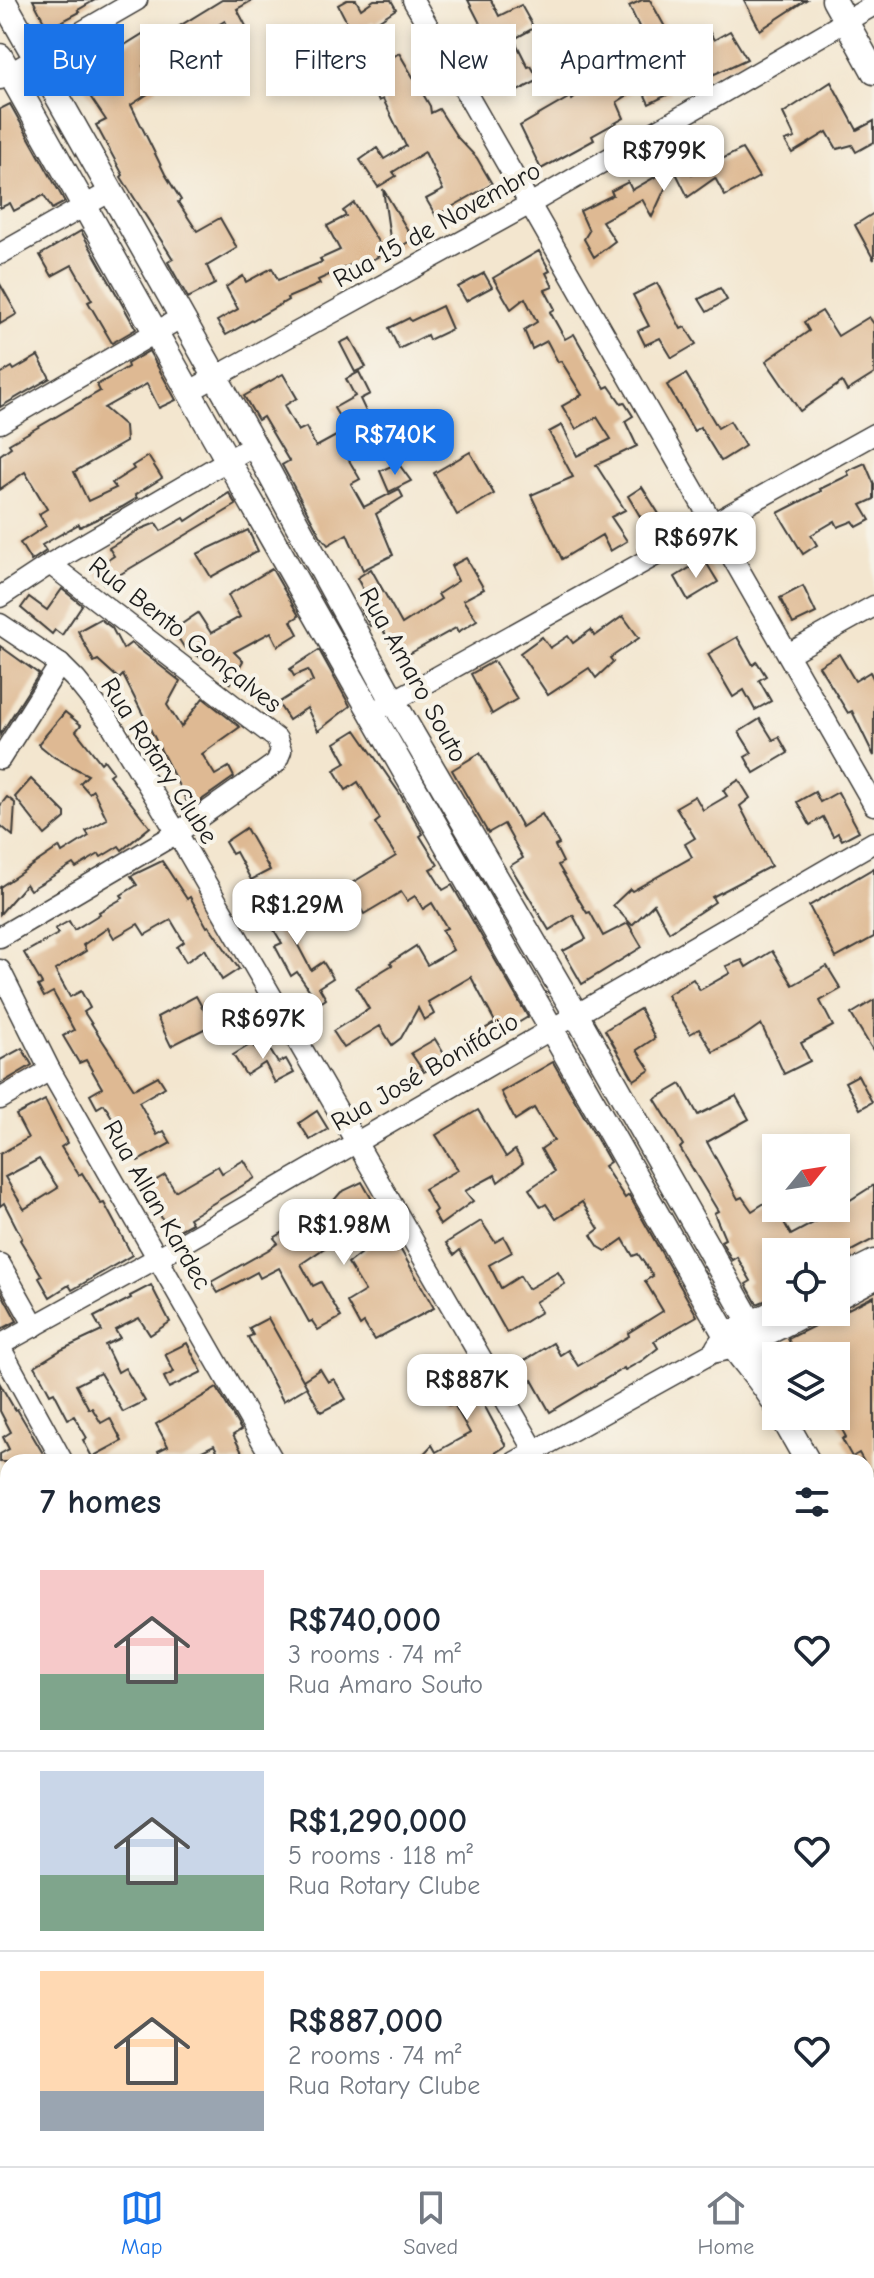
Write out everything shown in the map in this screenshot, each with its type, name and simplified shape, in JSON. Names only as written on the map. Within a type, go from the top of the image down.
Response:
[{"type":"street","name":"Rua Amaro Souto","points":[[3,0],[24,37]]},
{"type":"street","points":[[95,24],[137,0]]},
{"type":"street","points":[[413,0],[874,805]]},
{"type":"street","points":[[834,0],[874,72]]},
{"type":"street","name":"Rua 15 de Novembro","points":[[190,391],[530,204],[874,5]]},
{"type":"street","points":[[3,69],[24,62]]},
{"type":"street","name":"Rua Amaro Souto","points":[[3,69],[157,332],[228,461],[577,1016],[754,1330],[762,1380]]},
{"type":"street","name":"Rua Amaro Souto","points":[[57,96],[254,445],[383,707],[551,1029],[724,1346],[762,1380]]},
{"type":"street","points":[[0,254],[111,191]]},
{"type":"street","points":[[0,423],[182,317]]},
{"type":"street","points":[[383,707],[874,434]]},
{"type":"street","points":[[0,597],[50,564],[254,445]]},
{"type":"street","name":"Rua Bento Gonçalves","points":[[50,564],[277,739],[281,751],[276,763],[177,833]]},
{"type":"street","points":[[788,654],[874,606]]},
{"type":"street","name":"Rua Rotary Clube","points":[[0,624],[60,664],[109,721],[535,1451]]},
{"type":"street","points":[[0,759],[60,664]]},
{"type":"street","points":[[0,937],[177,833]]},
{"type":"street","name":"Rua José Bonifácio","points":[[0,1346],[874,842]]},
{"type":"street","name":"Rua Allan Kardec","points":[[0,970],[50,1070],[269,1454]]},
{"type":"street","points":[[0,1099],[50,1070]]},
{"type":"street","points":[[854,1280],[874,1260]]},
{"type":"street","points":[[0,1264],[35,1326]]},
{"type":"street","points":[[754,1330],[762,1322]]},
{"type":"street","points":[[530,1454],[724,1346],[767,1326]]},
{"type":"street","points":[[0,1346],[59,1454]]},
{"type":"street","points":[[790,1430],[803,1454]]},
{"type":"building","points":[[33,0],[95,0],[57,24],[45,24]]},
{"type":"building","points":[[222,0],[253,0],[237,9],[245,24],[227,24],[225,21],[220,24],[183,24]]},
{"type":"building","points":[[347,0],[356,0],[361,9],[374,0],[391,0],[396,9],[375,23],[348,24],[338,5]]},
{"type":"building","points":[[468,0],[491,0],[499,16],[521,5],[532,29],[516,38],[516,24],[480,24]]},
{"type":"building","points":[[650,0],[663,24],[638,24],[629,6]]},
{"type":"building","points":[[744,0],[806,0],[760,30]]},
{"type":"building","points":[[730,31],[747,59],[713,75],[713,38]]},
{"type":"building","points":[[140,36],[140,96],[145,96],[131,105],[181,200],[178,202],[197,231],[220,218],[237,248],[207,266],[215,284],[188,298],[168,262],[173,259],[121,177],[123,175],[96,125],[106,120],[90,96],[124,96],[124,45]]},
{"type":"building","points":[[516,43],[528,67],[532,68],[532,84],[516,92]]},
{"type":"building","points":[[399,53],[411,74],[411,96],[424,96],[431,113],[439,109],[457,137],[477,158],[492,184],[436,216],[426,199],[443,190],[425,152],[393,172],[396,176],[378,187],[360,160],[377,148],[384,159],[406,146],[383,99],[379,101],[376,96],[395,96],[395,56]]},
{"type":"building","points":[[831,82],[857,130],[874,121],[874,142],[856,152],[852,145],[837,149],[827,132],[792,153],[785,141],[795,138],[783,113]]},
{"type":"building","points":[[577,96],[627,96],[617,102],[624,118],[592,136],[594,140],[541,169],[520,126],[570,97],[572,100]]},
{"type":"building","points":[[645,96],[665,96],[649,104]]},
{"type":"building","points":[[10,104],[65,202],[52,209],[44,195],[14,211],[10,203],[0,208],[0,109]]},
{"type":"building","points":[[742,149],[759,177],[725,196],[715,178],[688,197],[674,169],[652,217],[642,199],[602,221],[615,241],[594,257],[584,239],[589,231],[580,211],[613,195],[611,191],[628,182],[632,190],[685,160],[692,174]]},
{"type":"building","points":[[383,189],[413,239],[392,252]]},
{"type":"building","points":[[354,203],[385,253],[370,261],[368,257],[318,280],[320,284],[287,298],[226,335],[217,321],[238,309],[226,287],[243,276],[246,282],[272,268],[278,280],[322,262],[320,259],[340,250],[327,226],[346,216],[343,211]]},
{"type":"building","points":[[874,213],[874,260],[855,225]]},
{"type":"building","points":[[81,231],[136,329],[112,343],[88,302],[92,300],[72,265],[52,276],[40,255]]},
{"type":"building","points":[[539,251],[550,271],[546,273],[553,287],[545,290],[555,309],[550,312],[565,339],[574,334],[605,388],[609,386],[621,403],[624,402],[633,416],[625,421],[637,446],[596,465],[625,510],[611,517],[627,541],[610,551],[602,535],[562,559],[531,495],[573,477],[549,432],[562,425],[577,456],[611,439],[597,417],[576,429],[562,406],[582,395],[547,341],[532,349],[524,330],[537,322],[525,298],[511,309],[493,278]]},
{"type":"building","points":[[484,273],[492,287],[466,301],[458,287]]},
{"type":"building","points":[[657,283],[681,329],[685,327],[696,344],[672,358],[660,338],[645,345],[638,331],[649,326],[633,295]]},
{"type":"building","points":[[0,284],[17,314],[0,324]]},
{"type":"building","points":[[720,288],[727,300],[707,312],[699,299]]},
{"type":"building","points":[[442,306],[452,329],[429,340],[427,335],[399,349],[389,328]]},
{"type":"building","points":[[822,311],[838,336],[869,317],[874,324],[874,374],[847,391],[842,382],[800,411],[766,361],[809,331],[804,322]]},
{"type":"building","points":[[350,338],[366,367],[355,372],[340,343]]},
{"type":"building","points":[[149,351],[176,400],[159,408],[147,384],[104,408],[125,426],[126,442],[74,472],[88,501],[116,488],[112,483],[148,456],[162,478],[122,507],[80,527],[79,524],[42,545],[46,551],[31,561],[20,543],[46,526],[39,514],[47,509],[25,472],[0,489],[0,455],[11,447],[9,444],[100,391],[97,385]]},
{"type":"building","points":[[38,356],[50,378],[0,407],[0,374]]},
{"type":"building","points":[[359,372],[370,394],[360,399],[380,441],[347,457],[360,479],[351,484],[364,507],[399,489],[403,497],[376,514],[393,555],[363,570],[347,534],[328,545],[320,535],[282,465],[289,461],[263,417],[258,420],[244,396],[283,374],[297,398],[284,406],[298,431],[306,427],[316,447],[347,430],[334,408],[355,396],[346,379]]},
{"type":"building","points":[[686,374],[718,428],[730,421],[745,446],[721,461],[700,427],[694,431],[667,385]]},
{"type":"building","points":[[470,452],[494,494],[457,515],[434,473]]},
{"type":"building","points":[[398,463],[411,481],[389,492],[380,471]]},
{"type":"building","points":[[865,463],[874,484],[874,499],[861,505],[870,520],[857,527],[853,521],[838,527],[835,521],[811,535],[817,545],[803,554],[778,513],[849,475],[847,471]]},
{"type":"building","points":[[642,487],[659,514],[644,523],[628,496]]},
{"type":"building","points":[[229,493],[236,505],[104,584],[94,569],[114,556],[109,548],[141,529],[156,523],[161,531],[184,518],[186,521]]},
{"type":"building","points":[[248,530],[258,551],[211,577],[197,554]]},
{"type":"building","points":[[466,558],[484,589],[463,600],[477,620],[400,659],[378,622],[370,626],[360,608],[370,603],[357,578],[371,569],[402,624],[441,599],[438,594],[458,581],[451,566]]},
{"type":"building","points":[[704,559],[718,582],[688,600],[675,577]]},
{"type":"building","points":[[272,569],[299,616],[291,621],[298,634],[278,646],[271,632],[234,652],[243,661],[230,683],[217,654],[206,661],[184,647],[173,630],[198,613],[211,633],[240,617],[228,595]]},
{"type":"building","points":[[803,586],[816,613],[793,624],[780,598]]},
{"type":"building","points":[[62,589],[82,605],[62,635],[55,630],[52,634],[21,608],[29,597],[47,610]]},
{"type":"building","points":[[623,616],[639,638],[610,658],[613,662],[596,678],[589,668],[548,695],[520,653],[542,637],[550,648],[568,636],[573,643],[591,630],[595,636]]},
{"type":"building","points":[[100,619],[112,628],[123,649],[131,643],[180,681],[167,705],[181,727],[203,698],[240,727],[202,754],[215,775],[229,767],[234,777],[190,808],[123,675],[119,679],[98,660],[94,662],[78,631]]},
{"type":"building","points":[[737,637],[753,665],[757,662],[766,676],[759,680],[771,701],[755,710],[744,690],[733,697],[708,654]]},
{"type":"building","points":[[0,646],[39,674],[0,735]]},
{"type":"building","points":[[319,650],[350,706],[318,731],[307,708],[289,720],[278,703],[313,681],[308,670],[294,676],[290,669]]},
{"type":"building","points":[[839,654],[855,681],[870,672],[874,680],[874,756],[852,711],[848,713],[819,666]]},
{"type":"building","points":[[494,661],[517,699],[492,714],[471,674]]},
{"type":"building","points":[[65,712],[81,725],[76,731],[101,763],[104,760],[113,772],[109,775],[150,827],[122,850],[119,846],[76,868],[73,864],[30,890],[26,884],[0,914],[0,887],[59,847],[62,853],[89,836],[86,831],[107,819],[93,790],[89,793],[80,783],[88,775],[54,757],[38,744]]},
{"type":"building","points":[[760,719],[773,740],[779,737],[788,753],[754,773],[745,757],[752,753],[739,732]]},
{"type":"building","points":[[356,730],[423,834],[420,836],[438,865],[430,869],[443,890],[452,885],[528,1017],[501,1033],[471,977],[428,1002],[434,1014],[424,1020],[418,1008],[401,1038],[392,1045],[380,1026],[344,1048],[333,1031],[369,1009],[356,987],[392,965],[390,963],[416,946],[427,965],[453,950],[442,930],[447,928],[432,903],[423,909],[415,896],[407,901],[401,892],[364,914],[347,886],[396,856],[375,823],[380,819],[358,782],[346,790],[334,770],[346,763],[335,743]]},
{"type":"building","points":[[480,753],[522,827],[542,814],[559,844],[555,846],[563,862],[558,865],[603,936],[628,923],[642,947],[582,984],[563,951],[586,939],[573,915],[549,930],[510,866],[523,858],[504,824],[488,833],[452,770]]},
{"type":"building","points":[[31,779],[65,813],[65,818],[45,835],[15,797]]},
{"type":"building","points":[[739,780],[750,798],[740,806],[771,866],[712,897],[715,902],[669,932],[654,904],[632,925],[613,905],[630,889],[632,891],[692,857],[685,844],[695,838],[676,807],[695,796],[703,810],[727,796],[723,790]]},
{"type":"building","points":[[815,792],[820,802],[838,792],[859,831],[842,840],[838,833],[833,836],[823,817],[810,825],[797,802]]},
{"type":"building","points":[[7,797],[15,803],[13,836],[0,825],[0,806]]},
{"type":"building","points":[[246,828],[270,870],[251,880],[236,852],[232,854],[225,842]]},
{"type":"building","points":[[162,861],[239,969],[222,980],[205,949],[186,962],[177,947],[184,942],[171,920],[145,935],[138,924],[114,938],[108,928],[83,945],[86,951],[55,970],[70,997],[81,991],[90,1008],[84,1012],[134,1089],[158,1076],[165,1087],[139,1102],[157,1135],[164,1131],[171,1143],[138,1161],[104,1104],[97,1108],[90,1095],[102,1088],[86,1060],[79,1063],[63,1036],[74,1030],[53,992],[44,997],[38,986],[42,984],[24,953],[58,934],[55,929],[69,921],[74,930],[100,914],[137,885],[131,876]]},
{"type":"building","points":[[874,868],[874,937],[836,958],[809,906]]},
{"type":"building","points":[[297,898],[312,922],[292,934],[311,970],[323,962],[333,978],[319,987],[326,999],[319,1004],[297,972],[291,976],[275,946],[282,943],[266,917]]},
{"type":"building","points":[[772,951],[793,985],[827,966],[841,989],[820,1001],[833,1026],[801,1043],[810,1061],[784,1074],[761,1024],[713,1052],[699,1029],[690,1034],[667,995],[693,979],[700,990],[730,973],[726,966],[742,960],[746,967]]},
{"type":"building","points":[[196,996],[212,1025],[171,1046],[157,1017]]},
{"type":"building","points":[[874,1000],[874,1052],[851,1014]]},
{"type":"building","points":[[640,1009],[655,1038],[637,1050],[650,1070],[634,1080],[605,1030]]},
{"type":"building","points":[[493,1024],[499,1035],[478,1048],[473,1036]]},
{"type":"building","points":[[435,1039],[447,1059],[424,1072],[411,1053]]},
{"type":"building","points":[[264,1040],[278,1063],[286,1059],[294,1073],[275,1083],[265,1063],[246,1075],[233,1055],[253,1043],[256,1049],[256,1045]]},
{"type":"building","points":[[22,1048],[32,1065],[0,1084],[0,1060]]},
{"type":"building","points":[[553,1062],[610,1162],[604,1166],[625,1198],[629,1195],[697,1316],[654,1341],[658,1348],[643,1360],[550,1412],[519,1364],[553,1343],[560,1355],[568,1350],[578,1366],[629,1336],[628,1333],[663,1311],[645,1281],[653,1276],[638,1254],[633,1256],[623,1239],[606,1251],[591,1235],[599,1229],[582,1202],[556,1219],[546,1204],[541,1207],[529,1189],[554,1172],[541,1149],[554,1140],[534,1108],[515,1120],[501,1092]]},
{"type":"building","points":[[858,1075],[872,1102],[860,1109],[845,1082]]},
{"type":"building","points":[[681,1084],[698,1115],[736,1096],[749,1119],[707,1142],[738,1199],[742,1197],[752,1211],[762,1205],[762,1222],[784,1222],[791,1235],[815,1222],[850,1222],[850,1200],[874,1185],[874,1239],[850,1251],[850,1238],[762,1238],[762,1302],[757,1304],[746,1284],[751,1281],[737,1257],[732,1260],[721,1241],[725,1239],[714,1213],[718,1211],[655,1099]]},
{"type":"building","points":[[45,1100],[67,1143],[61,1147],[101,1204],[104,1203],[132,1255],[72,1290],[69,1285],[50,1297],[4,1203],[0,1206],[0,1154],[28,1138],[16,1115]],"holes":[[[39,1159],[58,1188],[24,1209],[5,1177]]]},
{"type":"building","points":[[478,1110],[506,1157],[515,1150],[523,1163],[498,1182],[495,1175],[465,1191],[473,1201],[440,1225],[433,1213],[436,1210],[424,1189],[458,1170],[436,1135]]},
{"type":"building","points":[[317,1111],[328,1129],[310,1140],[299,1123]]},
{"type":"building","points":[[244,1160],[255,1178],[189,1218],[192,1223],[170,1235],[146,1186],[165,1175],[175,1191],[218,1166],[222,1173]]},
{"type":"building","points":[[362,1182],[434,1308],[374,1340],[364,1323],[360,1326],[347,1302],[365,1291],[348,1263],[369,1247],[357,1226],[301,1264],[313,1286],[321,1282],[341,1317],[318,1330],[312,1321],[309,1322],[279,1268],[260,1278],[257,1272],[218,1293],[211,1282],[268,1250],[278,1243],[274,1238],[319,1210],[322,1214],[341,1192]]},
{"type":"building","points":[[481,1221],[495,1242],[504,1237],[512,1252],[489,1265],[501,1288],[520,1276],[528,1289],[558,1272],[565,1284],[535,1302],[541,1312],[507,1333],[460,1250],[454,1255],[446,1243]]},
{"type":"building","points":[[151,1285],[170,1322],[150,1335],[139,1318],[115,1330],[120,1338],[105,1345],[118,1372],[125,1368],[145,1401],[123,1412],[100,1373],[76,1385],[101,1423],[110,1418],[122,1441],[98,1454],[90,1454],[83,1440],[87,1438],[74,1416],[68,1419],[35,1366],[102,1331],[94,1317]]},
{"type":"building","points":[[0,1290],[17,1321],[0,1330]]},
{"type":"building","points":[[874,1296],[874,1454],[850,1454],[842,1439],[846,1437],[842,1430],[850,1430],[850,1342],[790,1342],[788,1339],[814,1326],[850,1326],[850,1308]]},
{"type":"building","points":[[268,1318],[303,1380],[320,1369],[328,1382],[334,1379],[346,1399],[321,1412],[307,1387],[283,1401],[248,1337],[253,1335],[249,1328]]},
{"type":"building","points":[[187,1343],[202,1372],[169,1388],[164,1377],[174,1372],[165,1354]]},
{"type":"building","points":[[460,1360],[506,1446],[493,1454],[424,1454],[432,1445],[436,1452],[470,1433],[454,1404],[449,1405],[441,1389],[448,1385],[440,1373]]},
{"type":"building","points":[[0,1384],[43,1454],[0,1454],[9,1449],[3,1437],[11,1432],[0,1411]]},
{"type":"building","points":[[217,1388],[241,1430],[233,1435],[243,1454],[219,1454],[214,1445],[196,1454],[159,1454],[158,1451],[168,1446],[156,1424]]}]
